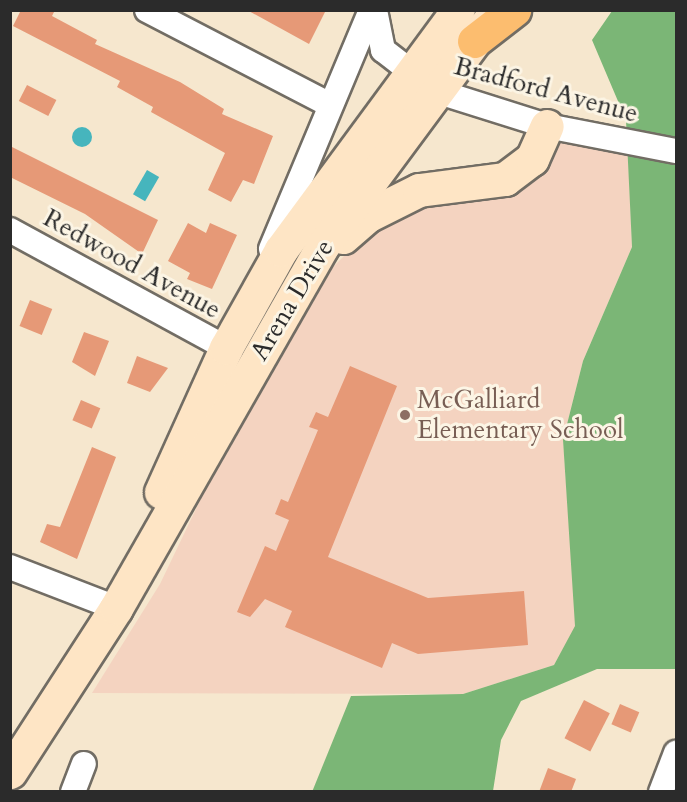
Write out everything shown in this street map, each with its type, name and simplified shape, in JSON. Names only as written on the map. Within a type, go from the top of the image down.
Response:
[{"type":"highway","points":[[474,41],[514,10]]},
{"type":"main road","name":"Arena Drive","points":[[116,608],[226,348],[243,315],[308,211],[408,72],[458,10]]},
{"type":"main road","name":"Arena Drive","points":[[10,772],[116,608],[301,282],[436,91],[497,10]]},
{"type":"main road","points":[[301,282],[344,236],[390,202],[446,184],[505,179],[520,170],[532,159],[547,126]]},
{"type":"street","points":[[147,10],[330,105]]},
{"type":"street","points":[[243,315],[330,105],[373,10]]},
{"type":"street","name":"Bradford Avenue","points":[[373,10],[383,50],[408,72],[436,91],[547,126],[676,151]]},
{"type":"street","name":"Redwood Avenue","points":[[10,230],[226,348]]},
{"type":"street","points":[[10,567],[116,608]]},
{"type":"street","points":[[661,792],[676,757]]},
{"type":"street","points":[[73,792],[84,764]]},
{"type":"shaded area","name":"McGalliard Elementary School","points":[[558,142],[628,152],[632,247],[583,361],[563,440],[576,626],[554,665],[463,694],[92,693],[160,584],[253,390],[334,266],[370,230]]},
{"type":"green space","points":[[612,11],[676,11],[676,669],[597,669],[521,701],[501,740],[493,791],[312,792],[351,696],[463,694],[554,665],[575,626],[563,440],[583,361],[632,247],[626,120],[592,40]]},
{"type":"water","points":[[78,127],[86,127],[92,133],[92,141],[86,147],[78,147],[72,141],[72,133]]},
{"type":"water","points":[[147,170],[159,177],[145,201],[133,194]]},
{"type":"building","points":[[21,10],[55,10],[52,16],[97,40],[95,44],[180,82],[224,109],[222,114],[273,136],[254,184],[243,180],[231,202],[208,190],[225,153],[151,112],[153,107],[117,87],[120,81],[13,26]]},
{"type":"building","points":[[247,10],[326,10],[309,44]]},
{"type":"building","points":[[27,85],[56,100],[48,116],[19,101]]},
{"type":"building","points":[[10,146],[158,220],[142,254],[85,214],[10,177]]},
{"type":"building","points":[[188,223],[206,233],[210,223],[237,235],[212,289],[187,279],[190,273],[168,261]]},
{"type":"building","points":[[30,300],[52,309],[42,335],[20,326]]},
{"type":"building","points":[[84,332],[109,341],[95,376],[72,362]]},
{"type":"building","points":[[137,356],[168,368],[150,392],[127,383]]},
{"type":"building","points":[[350,366],[397,386],[328,557],[428,598],[524,591],[528,645],[418,654],[392,643],[382,668],[285,627],[292,611],[265,599],[250,617],[237,612],[265,546],[276,551],[289,520],[275,514],[281,499],[288,502],[318,430],[309,427],[316,412],[328,417]]},
{"type":"building","points":[[81,400],[100,408],[92,428],[72,420]]},
{"type":"building","points":[[92,447],[116,457],[77,559],[40,542],[47,524],[60,527]]},
{"type":"building","points":[[584,700],[610,713],[590,751],[564,738]]},
{"type":"building","points":[[620,704],[639,712],[631,732],[611,724]]},
{"type":"building","points":[[548,768],[576,779],[571,792],[539,792]]},
{"type":"place","name":"McGalliard Elementary School","points":[[405,415]]}]
